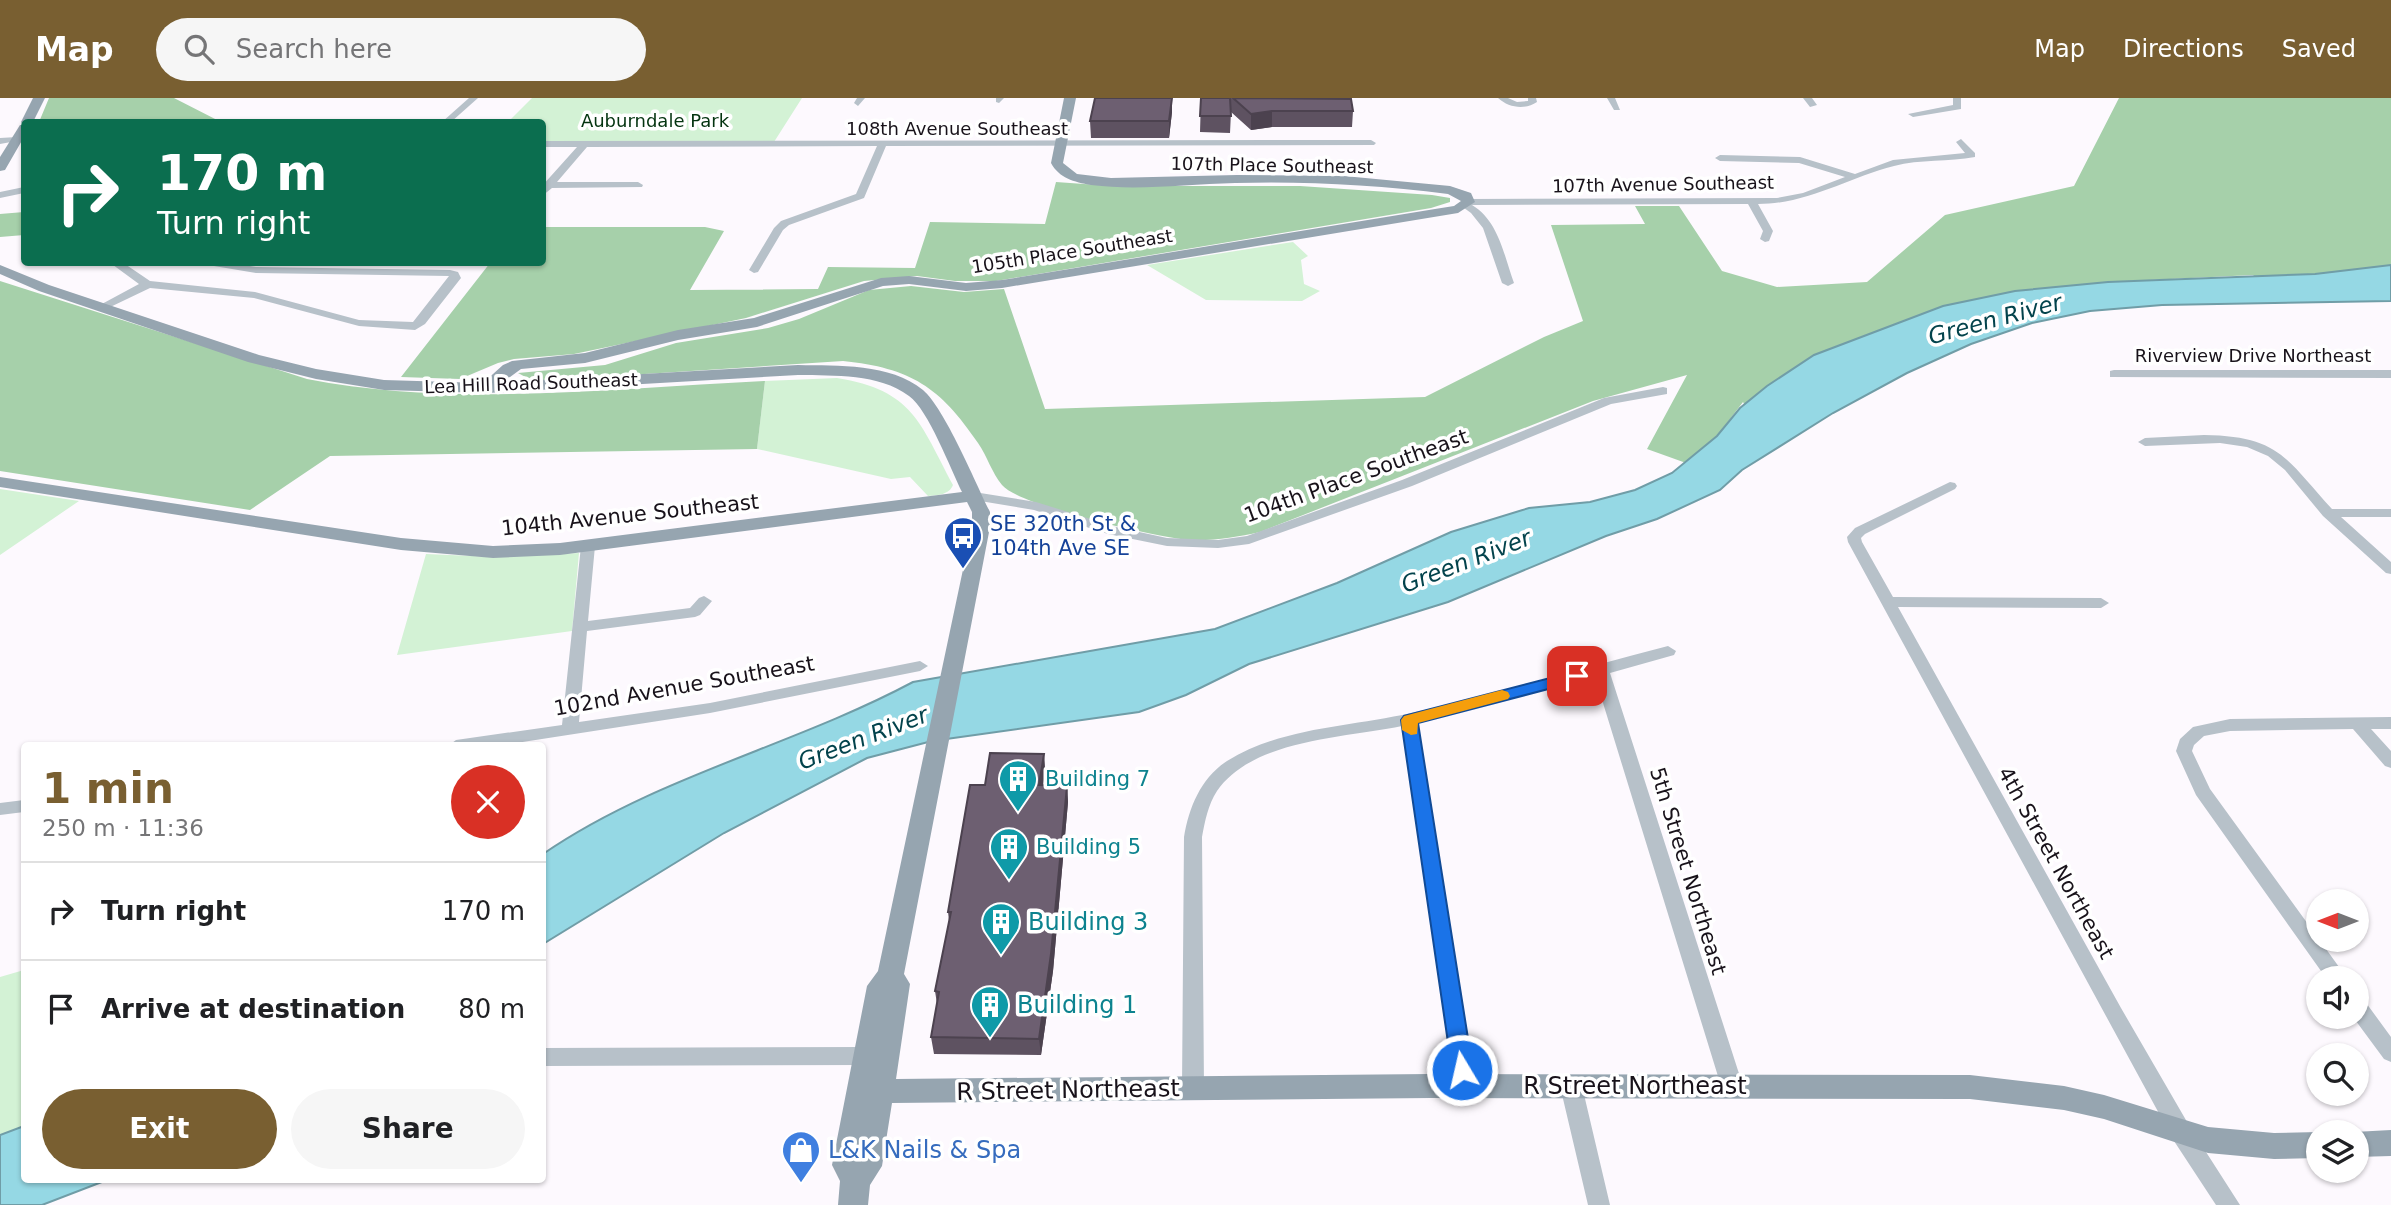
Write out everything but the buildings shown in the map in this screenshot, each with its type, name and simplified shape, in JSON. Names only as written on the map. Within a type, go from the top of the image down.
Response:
[{"type":"street","points":[[28,119],[39,98]]},
{"type":"street","points":[[450,119],[474,98]]},
{"type":"street","points":[[1059,143],[1070,98]]},
{"type":"street","points":[[1502,98],[1508,103],[1523,105],[1533,102],[1532,98]]},
{"type":"street","points":[[1611,98],[1617,108]]},
{"type":"street","points":[[1913,114],[1958,107],[1958,99]]},
{"type":"street","points":[[0,167],[21,133]]},
{"type":"street","points":[[0,141],[17,140]]},
{"type":"street","name":"107th Avenue Southeast","points":[[1467,204],[1752,203],[1797,197],[1900,162],[1970,157],[1973,154],[1961,142]]},
{"type":"street","name":"107th Place Southeast","points":[[1059,143],[1058,167],[1071,176],[1115,182],[1277,179],[1337,181],[1450,190],[1466,196],[1467,204]]},
{"type":"street","name":"108th Avenue Southeast","points":[[546,144],[1371,143]]},
{"type":"street","points":[[546,188],[584,144]]},
{"type":"street","points":[[754,270],[785,223],[847,203],[860,196],[882,145]]},
{"type":"street","points":[[1720,158],[1797,159],[1855,177]]},
{"type":"street","points":[[550,184],[638,185]]},
{"type":"street","points":[[0,195],[21,191]]},
{"type":"street","points":[[1752,203],[1766,223],[1768,231],[1765,239]]},
{"type":"street","points":[[1467,204],[1486,221],[1508,284]]},
{"type":"street","name":"105th Place Southeast","points":[[487,388],[509,368],[520,363],[581,359],[678,335],[757,322],[881,282],[909,280],[954,286],[989,286],[1435,213],[1467,204]]},
{"type":"street","points":[[120,266],[148,284],[243,294],[359,323],[415,326],[455,278],[454,274],[264,270],[230,266]]},
{"type":"street","name":"Lea Hill Road Southeast","points":[[0,269],[26,281],[254,359],[316,374],[398,386],[487,388],[788,371],[847,371],[875,375],[901,384],[916,393],[929,408],[974,496],[981,512],[981,527],[890,976]]},
{"type":"street","points":[[243,294],[264,270]]},
{"type":"street","points":[[104,307],[148,284]]},
{"type":"street","name":"Riverview Drive Northeast","points":[[2114,374],[2391,374]]},
{"type":"street","name":"104th Place Southeast","points":[[974,496],[1036,506],[1113,531],[1167,542],[1218,544],[1248,540],[1407,484],[1608,401],[1663,391]]},
{"type":"street","points":[[2145,442],[2216,441],[2262,447],[2275,455],[2328,513],[2391,570]]},
{"type":"street","name":"104th Avenue Southeast","points":[[0,482],[448,550],[513,553],[588,546],[974,496]]},
{"type":"street","name":"4th Street Northeast","points":[[1950,486],[1860,531],[1854,537],[1887,602],[2182,1134],[2229,1205]]},
{"type":"street","points":[[2328,513],[2391,513]]},
{"type":"street","points":[[570,729],[588,546]]},
{"type":"street","points":[[582,628],[695,612],[704,601]]},
{"type":"street","points":[[1887,602],[2101,603]]},
{"type":"street","points":[[1193,1088],[1193,838],[1200,805],[1207,791],[1222,773],[1238,762],[1290,742],[1409,720],[1668,651]]},
{"type":"street","name":"102nd Avenue Southeast","points":[[483,742],[710,708],[920,666]]},
{"type":"street","name":"5th Street Northeast","points":[[1601,670],[1732,1086]]},
{"type":"street","points":[[1409,720],[1465,1086]]},
{"type":"street","points":[[2357,723],[2391,762]]},
{"type":"street","points":[[2328,966],[2202,791],[2184,751],[2186,743],[2199,731],[2239,724],[2391,723]]},
{"type":"street","points":[[0,809],[21,806]]},
{"type":"street","points":[[854,1193],[867,1166],[870,1091],[867,1056],[880,986],[890,976],[897,984],[870,1091]]},
{"type":"street","points":[[2369,1023],[2391,1053]]},
{"type":"street","points":[[546,1057],[867,1056]]},
{"type":"street","name":"R Street Northeast","points":[[870,1091],[1465,1086],[2002,1089],[2104,1107],[2182,1134],[2246,1144],[2306,1145]]},
{"type":"street","points":[[1571,1086],[1599,1205]]},
{"type":"street","points":[[2369,1144],[2391,1143]]},
{"type":"green space","points":[[49,98],[174,98],[215,119],[40,119]]},
{"type":"green space","name":"Auburndale Park","points":[[532,98],[802,98],[774,142],[546,141],[546,119],[511,119]]},
{"type":"green space","points":[[2119,98],[2391,98],[2391,289],[2267,287],[2253,275],[2108,282],[2013,292],[1752,418],[1743,402],[1717,436],[1686,463],[1647,449],[1687,375],[1593,401],[1260,532],[1208,540],[1174,538],[1122,528],[1062,512],[1014,494],[998,480],[978,443],[937,394],[906,375],[867,364],[843,361],[552,380],[531,380],[518,373],[605,365],[676,343],[768,328],[799,319],[869,290],[911,286],[964,292],[1004,289],[1045,409],[1425,397],[1544,337],[1583,321],[1551,225],[1645,224],[1635,206],[1679,206],[1722,271],[1777,287],[1867,282],[1945,215],[2074,186]]},
{"type":"green space","points":[[1056,182],[1112,186],[1300,186],[1450,198],[1450,202],[1431,208],[996,281],[955,281],[917,276],[864,281],[746,318],[574,354],[514,359],[460,379],[401,377],[488,266],[546,266],[546,227],[705,227],[724,231],[690,290],[818,289],[828,267],[915,268],[930,222],[1045,224]]},
{"type":"green space","points":[[21,212],[21,235],[0,237],[0,214]]},
{"type":"green space","points":[[1293,242],[1308,256],[1301,260],[1304,284],[1320,291],[1302,301],[1206,300],[1147,265]]},
{"type":"green space","points":[[0,281],[307,379],[363,388],[420,393],[535,394],[765,381],[757,449],[330,456],[250,510],[0,471]]},
{"type":"green space","points":[[837,378],[883,391],[911,413],[932,444],[953,485],[949,491],[928,496],[910,477],[891,479],[757,449],[765,381]]},
{"type":"green space","points":[[0,489],[79,501],[0,555]]},
{"type":"green space","points":[[579,553],[572,631],[397,655],[426,554],[496,557]]},
{"type":"green space","points":[[21,971],[21,1127],[0,1135],[0,977]]},
{"type":"water","name":"Green River","points":[[2391,265],[2391,301],[2162,305],[2090,311],[2032,323],[1971,344],[1907,373],[1833,413],[1742,470],[1720,490],[1657,519],[1606,536],[1448,602],[1249,664],[1186,695],[1139,712],[932,741],[867,758],[724,833],[546,942],[546,852],[586,827],[631,804],[867,705],[913,682],[1215,629],[1337,583],[1451,532],[1529,508],[1590,502],[1635,490],[1672,473],[1717,436],[1740,408],[1767,386],[1814,355],[1943,306],[2015,291],[2108,282],[2315,274]]},
{"type":"water","points":[[21,1127],[21,1183],[99,1183],[42,1205],[0,1205],[0,1135]]},
{"type":"slow traffic","points":[[1411,730],[1409,720],[1502,696]]},
{"type":"place","name":"SE 320th St & 104th Ave SE","points":[[963,570]]},
{"type":"place","name":"Building 7","points":[[1018,813]]},
{"type":"place","name":"Building 5","points":[[1009,881]]},
{"type":"place","name":"Building 3","points":[[1001,956]]},
{"type":"place","name":"Building 1","points":[[990,1039]]},
{"type":"place","name":"L&K Nails & Spa","points":[[801,1184]]},
{"type":"route","points":[[1462,1070],[1409,720],[1577,676]]}]
